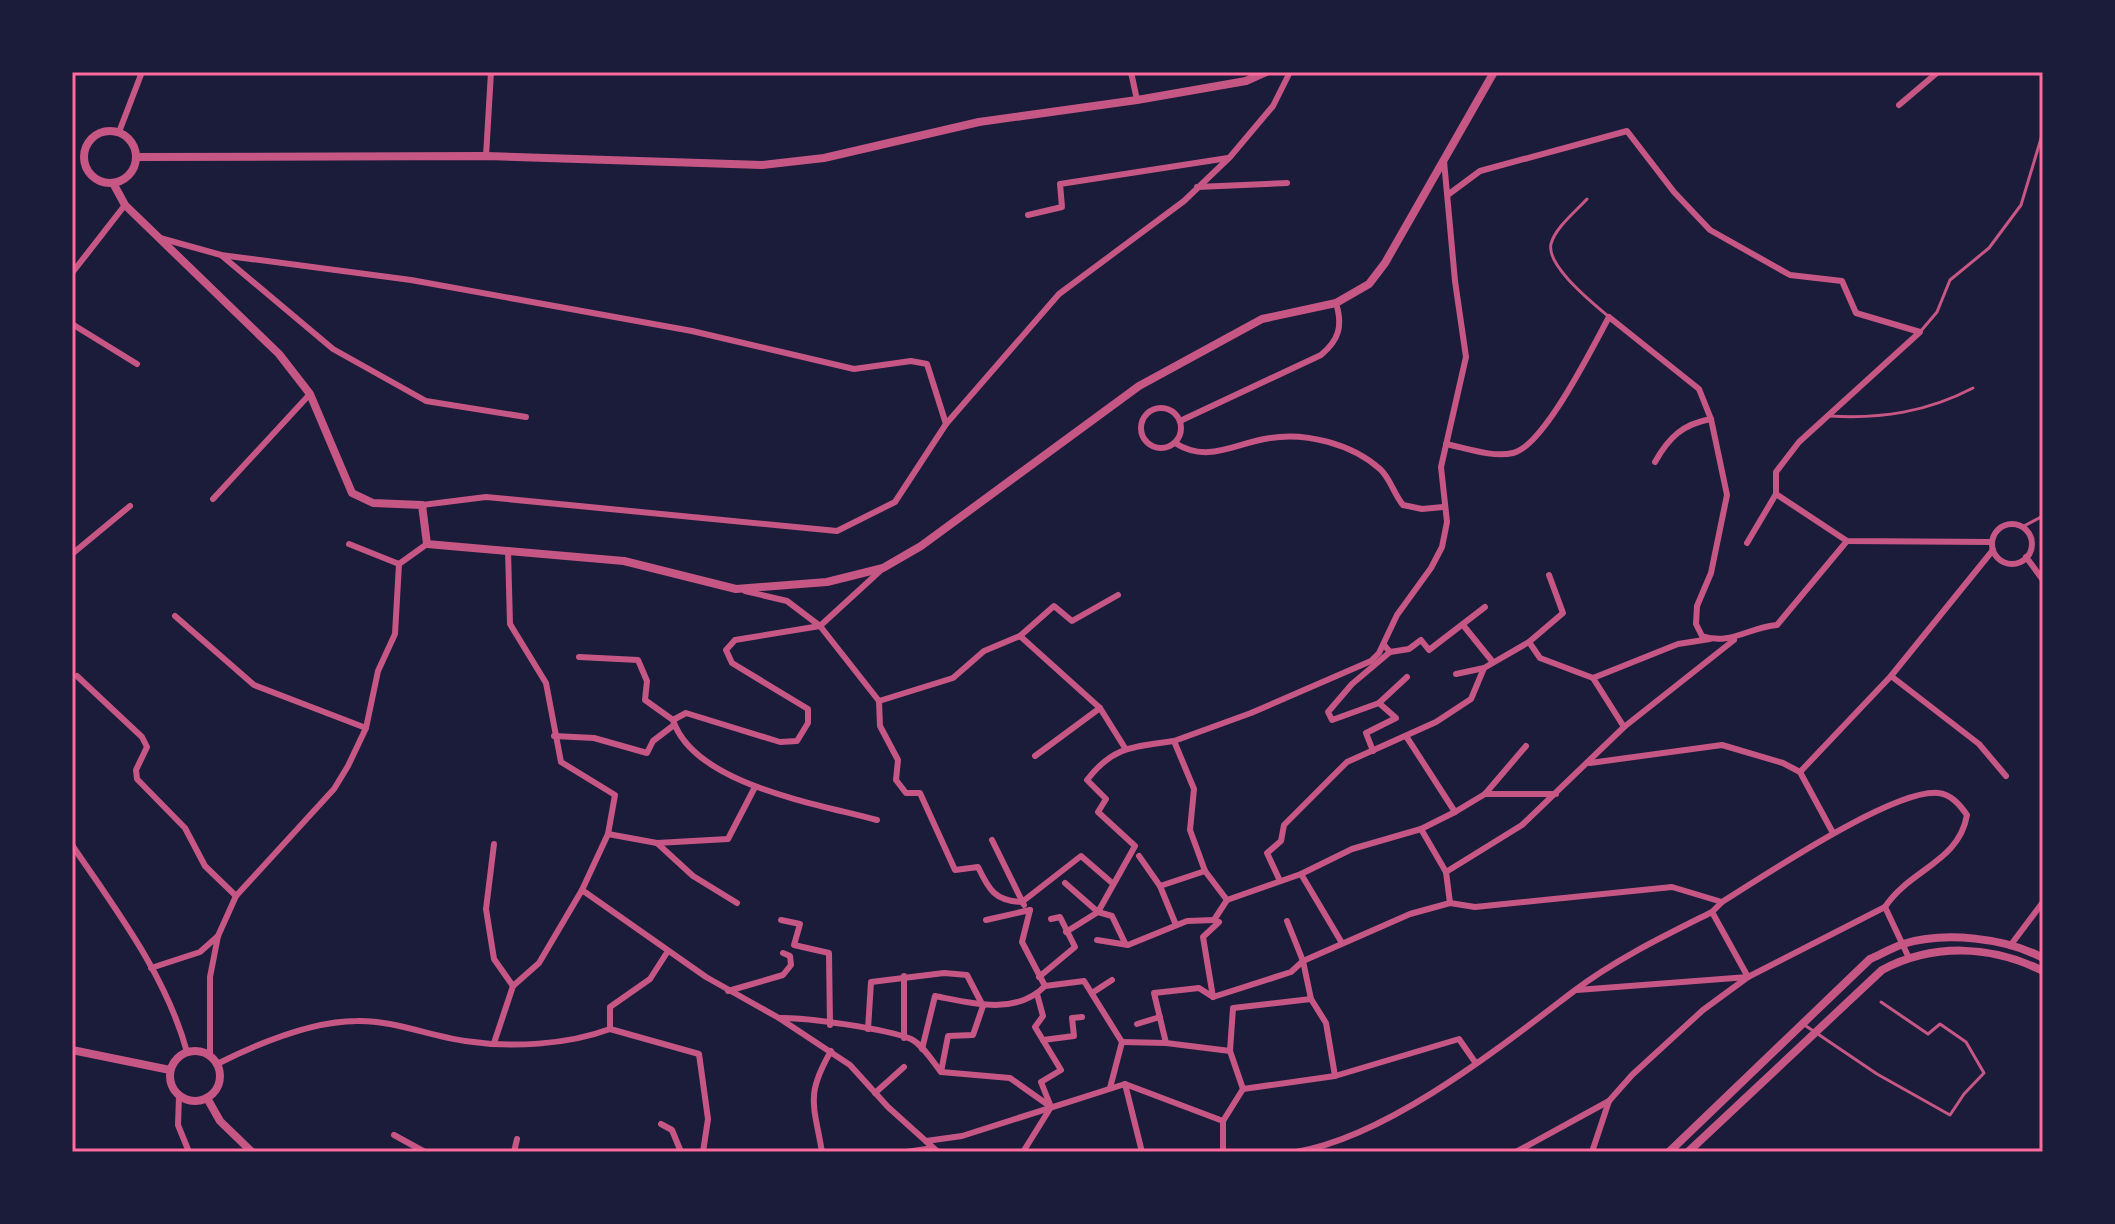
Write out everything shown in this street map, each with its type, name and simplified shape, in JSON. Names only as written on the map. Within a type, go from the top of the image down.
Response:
[{"type":"street","points":[[119,132],[142,72]]},
{"type":"street","points":[[486,156],[491,72]]},
{"type":"street","points":[[1131,72],[1137,100]]},
{"type":"street","points":[[136,157],[486,156],[762,165],[824,158],[979,122],[1246,81],[1266,72]]},
{"type":"street","points":[[113,183],[125,205],[279,354],[310,394],[352,493],[373,503],[422,505],[486,497],[837,531],[895,502],[946,424],[1059,294],[1184,201],[1230,157],[1273,106],[1290,72]]},
{"type":"street","points":[[554,736],[594,738],[647,753],[653,741],[686,713],[780,742],[797,741],[808,723],[808,709],[732,663],[726,650],[735,640],[820,626],[883,568],[921,546],[1139,386],[1262,319],[1336,303],[1369,284],[1385,263],[1494,72]]},
{"type":"street","points":[[1899,105],[1938,72]]},
{"type":"street","points":[[110,130],[119,132],[132,142],[136,157],[130,174],[113,183],[94,178],[84,162],[83,153],[92,137],[110,130]]},
{"type":"street","points":[[1449,194],[1480,171],[1627,131],[1674,192],[1710,230],[1790,275],[1842,281],[1856,313],[1920,332]]},
{"type":"street","points":[[1028,215],[1062,207],[1060,184],[1230,157]]},
{"type":"street","points":[[1066,932],[1098,912],[1111,882],[1135,846],[1098,812],[1106,799],[1087,780],[1103,759],[1125,748],[1174,741],[1251,713],[1371,661],[1384,645],[1397,615],[1442,547],[1447,522],[1441,467],[1466,357],[1455,281],[1444,158]]},
{"type":"street","points":[[72,162],[84,162]]},
{"type":"street","points":[[1197,187],[1287,183]]},
{"type":"street","points":[[72,273],[125,205]]},
{"type":"street","points":[[160,238],[221,255],[426,283],[692,331],[854,369],[911,361],[927,364],[946,424]]},
{"type":"street","points":[[221,255],[333,349],[426,401],[526,417]]},
{"type":"street","points":[[1180,421],[1321,355],[1333,345],[1340,331],[1336,303]]},
{"type":"street","points":[[1446,444],[1501,455],[1525,449],[1564,398],[1609,317],[1699,389],[1711,419],[1727,495],[1711,573],[1697,606],[1696,624],[1702,636],[1711,639]]},
{"type":"street","points":[[72,324],[137,364]]},
{"type":"street","points":[[1747,543],[1776,494],[1776,472],[1826,416],[1920,332]]},
{"type":"street","points":[[213,499],[310,394]]},
{"type":"street","points":[[1159,409],[1172,411],[1180,421],[1180,436],[1175,443],[1162,448],[1150,445],[1141,427],[1147,415],[1159,409]]},
{"type":"street","points":[[1655,462],[1672,435],[1693,422],[1711,419]]},
{"type":"street","points":[[1175,443],[1196,453],[1210,454],[1271,437],[1310,439],[1347,447],[1382,470],[1403,505],[1422,509],[1443,507]]},
{"type":"street","points":[[1776,494],[1847,541],[1992,546]]},
{"type":"street","points":[[422,505],[427,544]]},
{"type":"street","points":[[72,554],[130,506]]},
{"type":"street","points":[[1800,772],[1891,676],[1992,546],[1996,531],[2006,525],[2022,527],[2031,541],[2026,557],[2020,562],[2003,562],[1992,546]]},
{"type":"street","points":[[1446,872],[1522,825],[1590,763],[1624,727],[1734,640],[1755,627],[1777,625],[1847,541]]},
{"type":"street","points":[[349,544],[399,564]]},
{"type":"street","points":[[399,564],[427,544],[508,548],[624,561],[787,601],[820,626],[879,701],[880,726],[898,760],[896,780],[906,793],[920,793],[955,870],[978,867],[990,892],[1004,902],[1022,902],[1081,856],[1111,882]]},
{"type":"street","points":[[494,1043],[513,986],[539,963],[582,890],[608,834],[615,795],[561,762],[546,683],[510,624],[508,548]]},
{"type":"street","points":[[2026,557],[2043,580]]},
{"type":"street","points":[[210,1056],[210,977],[218,936],[236,896],[334,789],[366,728],[378,671],[395,634],[399,564]]},
{"type":"street","points":[[736,589],[790,587],[883,568]]},
{"type":"street","points":[[1280,881],[1267,853],[1281,841],[1284,825],[1347,762],[1436,722],[1471,699],[1484,668],[1529,642],[1563,613],[1549,575]]},
{"type":"street","points":[[879,701],[953,678],[984,651],[1020,636],[1054,606],[1072,621],[1118,595]]},
{"type":"street","points":[[1407,677],[1379,703],[1332,720],[1328,712],[1352,684],[1390,652],[1409,649],[1421,640],[1429,650],[1485,607]]},
{"type":"street","points":[[175,616],[254,685],[366,728]]},
{"type":"street","points":[[1463,625],[1492,661]]},
{"type":"street","points":[[1020,636],[1100,708],[1125,748]]},
{"type":"street","points":[[1593,678],[1678,644],[1711,639],[1734,640]]},
{"type":"street","points":[[1529,642],[1540,658],[1593,678],[1624,727]]},
{"type":"street","points":[[1384,645],[1390,652]]},
{"type":"street","points":[[579,657],[638,660],[647,681],[645,700],[674,722],[701,756],[755,787],[877,820]]},
{"type":"street","points":[[1456,674],[1484,668]]},
{"type":"street","points":[[77,676],[142,737],[147,747],[136,770],[137,779],[185,828],[205,866],[236,896]]},
{"type":"street","points":[[1891,676],[1979,744],[2006,776]]},
{"type":"street","points":[[1373,751],[1366,733],[1396,718],[1379,703]]},
{"type":"street","points":[[1035,756],[1100,708]]},
{"type":"street","points":[[1406,736],[1455,812]]},
{"type":"street","points":[[1174,741],[1194,789],[1190,830],[1205,871],[1227,900]]},
{"type":"street","points":[[1590,763],[1722,745],[1783,763],[1800,772],[1833,833]]},
{"type":"street","points":[[1214,920],[1227,900],[1301,874],[1352,849],[1421,829],[1455,812],[1485,794],[1526,746]]},
{"type":"street","points":[[608,834],[657,843],[728,839],[755,787]]},
{"type":"street","points":[[1296,1152],[1326,1147],[1409,1107],[1575,990],[1712,912],[1722,902],[1833,833],[1913,798],[1938,793],[1958,802],[1967,815],[1964,834],[1957,844],[1896,891],[1885,907],[1748,977],[1703,1010],[1632,1075],[1609,1101],[1516,1152]]},
{"type":"street","points":[[1485,794],[1556,794]]},
{"type":"street","points":[[1421,829],[1446,872],[1450,903]]},
{"type":"street","points":[[992,840],[1022,902],[1030,910]]},
{"type":"street","points":[[657,843],[693,876],[737,903]]},
{"type":"street","points":[[494,844],[486,909],[494,959],[513,986]]},
{"type":"street","points":[[72,845],[176,1012],[187,1052]]},
{"type":"street","points":[[1139,856],[1160,886],[1176,925]]},
{"type":"street","points":[[1160,886],[1205,871]]},
{"type":"street","points":[[1301,874],[1342,943]]},
{"type":"street","points":[[1065,883],[1098,912],[1112,916],[1125,943]]},
{"type":"street","points":[[1213,997],[1291,972],[1303,961],[1342,943],[1410,914],[1450,903],[1475,907],[1672,887],[1722,902]]},
{"type":"street","points":[[582,890],[728,991],[831,1051],[850,1065],[937,1151]]},
{"type":"street","points":[[2010,946],[2043,902]]},
{"type":"street","points":[[1885,907],[1908,956]]},
{"type":"street","points":[[986,920],[1030,910]]},
{"type":"street","points":[[1030,910],[1022,942],[1045,986]]},
{"type":"street","points":[[1712,912],[1748,977]]},
{"type":"street","points":[[1039,977],[1075,947],[1060,917],[1051,919]]},
{"type":"street","points":[[781,920],[800,924],[794,945],[829,953],[830,1025]]},
{"type":"street","points":[[1287,921],[1303,961],[1311,999],[1326,1023],[1335,1076]]},
{"type":"street","points":[[1097,940],[1125,943],[1176,925],[1219,922],[1203,937],[1213,997]]},
{"type":"street","points":[[151,968],[200,952],[218,936]]},
{"type":"street","points":[[1669,1152],[1870,959],[1904,944],[1952,939],[2010,946],[2043,958]]},
{"type":"street","points":[[610,1029],[610,1007],[650,979],[668,951]]},
{"type":"street","points":[[1688,1152],[1882,970],[1908,956],[1932,951],[1987,952],[2023,961],[2043,971]]},
{"type":"street","points":[[728,991],[783,975],[791,965],[790,956],[783,953]]},
{"type":"street","points":[[1053,968],[1066,982]]},
{"type":"street","points":[[868,1029],[871,982],[904,976],[967,975],[983,1006],[973,1035],[948,1036],[941,1072]]},
{"type":"street","points":[[904,976],[904,1038]]},
{"type":"street","points":[[1575,990],[1748,977]]},
{"type":"street","points":[[1092,993],[1112,980]]},
{"type":"street","points":[[922,1049],[935,996],[983,1006],[1020,1003],[1045,986],[1084,981],[1122,1042],[1110,1088]]},
{"type":"street","points":[[1166,1043],[1154,993],[1199,988],[1213,997]]},
{"type":"street","points":[[1037,994],[1043,1016],[1035,1027],[1061,1070],[1041,1082],[1051,1107]]},
{"type":"street","points":[[1243,1089],[1230,1051],[1233,1008],[1311,999]]},
{"type":"street","points":[[779,1018],[807,1016],[830,1025],[868,1029],[911,1039],[941,1072],[1010,1078],[1051,1107]]},
{"type":"street","points":[[1043,1040],[1074,1036],[1072,1018],[1082,1017]]},
{"type":"street","points":[[1137,1024],[1160,1017]]},
{"type":"street","points":[[217,1064],[260,1042],[357,1021],[465,1041],[494,1043],[580,1040],[610,1029],[699,1054],[708,1119],[703,1152]]},
{"type":"street","points":[[1223,1152],[1223,1121],[1243,1089],[1335,1076],[1459,1039],[1475,1062]]},
{"type":"street","points":[[1122,1042],[1166,1043],[1230,1051]]},
{"type":"street","points":[[72,1050],[170,1070]]},
{"type":"street","points":[[822,1152],[812,1096],[814,1080],[831,1051]]},
{"type":"street","points":[[187,1052],[210,1056],[217,1064],[220,1079],[207,1098],[193,1101],[179,1096],[170,1084],[170,1070],[176,1058],[187,1052]]},
{"type":"street","points":[[875,1093],[904,1067]]},
{"type":"street","points":[[926,1141],[962,1136],[1125,1084],[1223,1121]]},
{"type":"street","points":[[1125,1084],[1142,1152]]},
{"type":"street","points":[[179,1096],[178,1125],[189,1152]]},
{"type":"street","points":[[207,1098],[220,1121],[252,1152]]},
{"type":"street","points":[[1592,1152],[1609,1101]]},
{"type":"street","points":[[1024,1152],[1051,1107]]},
{"type":"street","points":[[661,1124],[672,1130],[681,1152]]},
{"type":"street","points":[[394,1135],[425,1152]]},
{"type":"street","points":[[514,1152],[517,1139]]},
{"type":"street","points":[[906,1152],[937,1151]]},
{"type":"lane","points":[[1920,332],[1937,312],[1950,280],[1989,248],[2021,205],[2043,132]]},
{"type":"lane","points":[[1587,199],[1552,241],[1551,253],[1560,270],[1609,317]]},
{"type":"lane","points":[[1826,416],[1868,418],[1938,406],[1973,388]]},
{"type":"lane","points":[[2022,527],[2043,516]]},
{"type":"lane","points":[[1803,1023],[1877,1074],[1950,1115],[1984,1073],[1966,1042],[1940,1024],[1928,1034],[1881,1002]]}]
